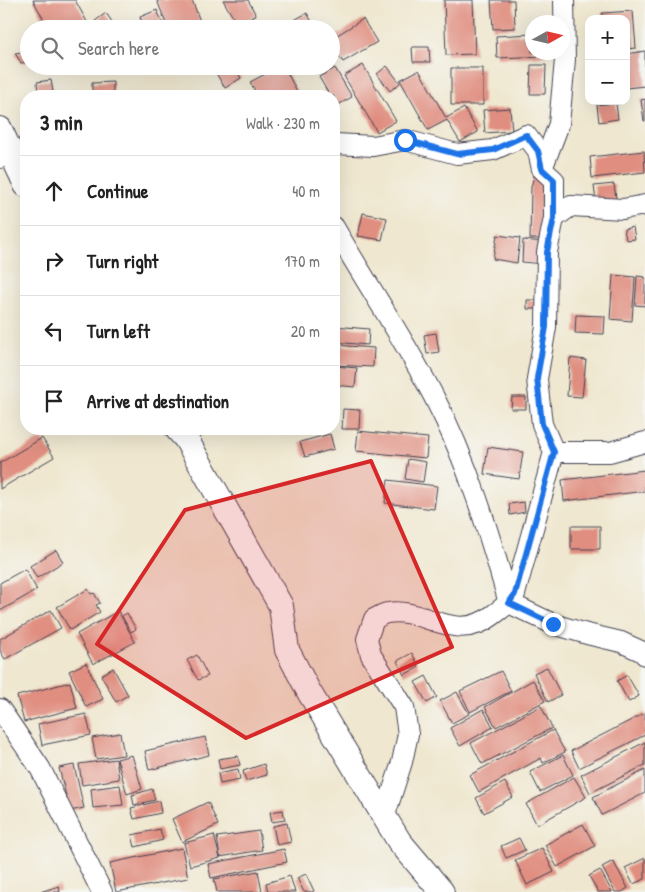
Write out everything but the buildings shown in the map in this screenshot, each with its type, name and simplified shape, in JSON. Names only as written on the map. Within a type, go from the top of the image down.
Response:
[{"type":"street","points":[[542,169],[559,124],[565,60],[564,0]]},
{"type":"street","points":[[0,129],[20,172]]},
{"type":"street","points":[[340,144],[374,146],[405,140],[457,154],[493,150],[526,135],[538,151],[542,169],[554,180],[554,218],[547,252],[546,327],[537,378],[542,424],[554,452],[515,594],[509,603],[484,622],[460,628],[400,612],[386,613],[374,619],[367,639],[371,656],[404,707],[408,734],[402,762],[384,818]]},
{"type":"street","points":[[554,218],[571,206],[623,209],[645,205]]},
{"type":"street","points":[[340,238],[434,397],[450,431],[492,543],[509,603],[553,624],[621,642],[643,652],[645,655]]},
{"type":"street","points":[[182,435],[281,606],[288,650],[310,692],[399,841],[442,892]]},
{"type":"street","points":[[554,452],[610,452],[645,442]]},
{"type":"street","points":[[0,709],[40,768],[102,892]]},
{"type":"highlighted area","points":[[371,461],[452,647],[246,738],[97,644],[185,510]]},
{"type":"route","points":[[405,140],[457,154],[493,150],[526,135],[538,151],[542,169],[554,180],[554,218],[547,252],[546,327],[537,378],[542,424],[554,452],[515,594],[509,603],[553,624]]}]
